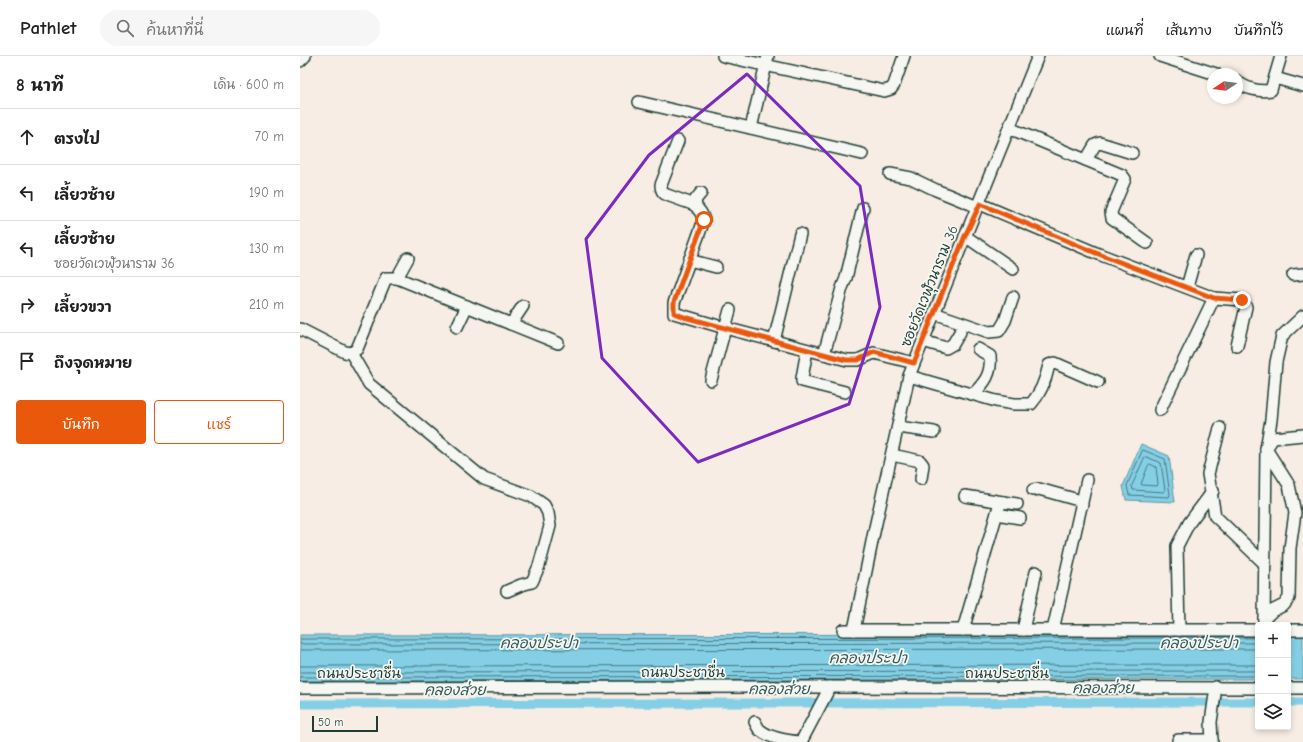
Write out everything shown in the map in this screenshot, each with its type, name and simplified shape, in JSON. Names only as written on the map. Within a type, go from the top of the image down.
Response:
[{"type":"street","points":[[300,61],[305,56]]},
{"type":"street","points":[[723,56],[766,61],[884,91],[891,89],[894,85],[904,56]]},
{"type":"street","name":"ซอยวัดเวฬุวนาราม 36","points":[[963,630],[849,630],[874,532],[909,376],[1038,56]]},
{"type":"street","points":[[1160,56],[1207,71]]},
{"type":"street","points":[[1243,87],[1265,91],[1271,90],[1281,56]]},
{"type":"street","points":[[751,128],[766,61]]},
{"type":"street","points":[[1275,78],[1303,86]]},
{"type":"street","points":[[638,102],[862,154]]},
{"type":"street","points":[[1009,128],[1122,175],[1125,179],[1111,212],[1112,218],[1147,243]]},
{"type":"street","points":[[678,141],[661,188],[667,195],[695,205],[704,220],[674,302],[674,313],[846,360],[858,360],[874,352],[914,363]]},
{"type":"street","points":[[1086,160],[1095,145],[1100,143],[1132,153]]},
{"type":"street","points":[[890,174],[911,178],[936,190],[979,205],[1096,253],[1214,298],[1242,300],[1246,307],[1237,346]]},
{"type":"street","points":[[695,205],[696,199],[701,193]]},
{"type":"street","points":[[824,354],[846,278],[863,208]]},
{"type":"street","points":[[774,341],[800,234]]},
{"type":"street","points":[[965,236],[1013,269]]},
{"type":"street","points":[[1187,287],[1196,255]]},
{"type":"street","points":[[397,278],[408,258]]},
{"type":"street","points":[[689,260],[716,267]]},
{"type":"street","points":[[300,328],[345,352],[351,353],[358,349],[386,278],[397,278],[462,317],[511,324],[558,343]]},
{"type":"street","points":[[934,313],[989,332],[999,331],[1005,321],[1013,297]]},
{"type":"street","points":[[1160,410],[1214,298]]},
{"type":"street","points":[[511,324],[523,306]]},
{"type":"street","points":[[711,380],[730,310]]},
{"type":"street","points":[[1264,622],[1266,449],[1271,420],[1276,362],[1282,336],[1303,316]]},
{"type":"street","points":[[923,341],[946,348],[954,344],[960,332]]},
{"type":"street","points":[[973,394],[984,384],[991,364],[990,356],[978,349]]},
{"type":"street","points":[[807,350],[802,381],[845,392]]},
{"type":"street","points":[[351,353],[369,384],[484,479],[531,496],[544,504],[548,514],[550,526],[539,566],[532,582],[507,591]]},
{"type":"street","points":[[909,376],[996,401],[1014,404],[1031,404],[1038,397],[1050,365],[1055,363],[1098,382]]},
{"type":"street","points":[[898,427],[934,432]]},
{"type":"street","points":[[1220,428],[1208,474],[1216,516],[1265,564]]},
{"type":"street","points":[[1266,449],[1273,438],[1303,435]]},
{"type":"street","points":[[1264,622],[1272,612],[1284,605],[1289,598],[1290,548],[1295,513],[1289,485],[1266,449]]},
{"type":"street","points":[[892,455],[920,461],[924,466],[921,479]]},
{"type":"street","points":[[1052,630],[1088,480]]},
{"type":"street","points":[[1033,490],[1039,488],[1078,500],[1082,505]]},
{"type":"street","points":[[1179,630],[1177,546],[1189,523],[1212,492]]},
{"type":"street","points":[[965,496],[1017,504]]},
{"type":"street","points":[[1003,502],[998,506],[963,630],[1255,630]]},
{"type":"street","points":[[996,514],[1020,518]]},
{"type":"street","points":[[1023,630],[1036,572]]},
{"type":"street","points":[[1291,630],[1303,630]]},
{"type":"street","points":[[814,717],[817,687]]},
{"type":"street","points":[[755,722],[759,730],[771,736],[786,741],[801,742],[830,687]]},
{"type":"street","points":[[1178,740],[1212,741],[1211,722],[1216,687]]},
{"type":"street","name":"ถนนประชาชื่น","points":[[300,688],[1255,688]]},
{"type":"street","points":[[1291,688],[1303,688]]},
{"type":"highlighted area","points":[[747,74],[860,186],[880,307],[849,404],[698,462],[602,358],[586,239],[649,155]]},
{"type":"water","points":[[1141,444],[1169,456],[1175,502],[1126,500],[1123,486]]},
{"type":"water","name":"คลองประปา","points":[[1255,634],[1255,679],[300,681],[300,635]]},
{"type":"water","points":[[1291,634],[1303,634],[1303,679],[1291,679]]},
{"type":"waterway","name":"คลองส่วย","points":[[300,704],[1255,702]]},
{"type":"waterway","name":"คลองส่วย","points":[[1291,702],[1303,702]]},
{"type":"route","points":[[704,220],[674,302],[674,313],[684,317],[846,360],[858,360],[874,352],[914,363],[965,236],[980,204],[1096,253],[1214,298],[1242,300]]}]
